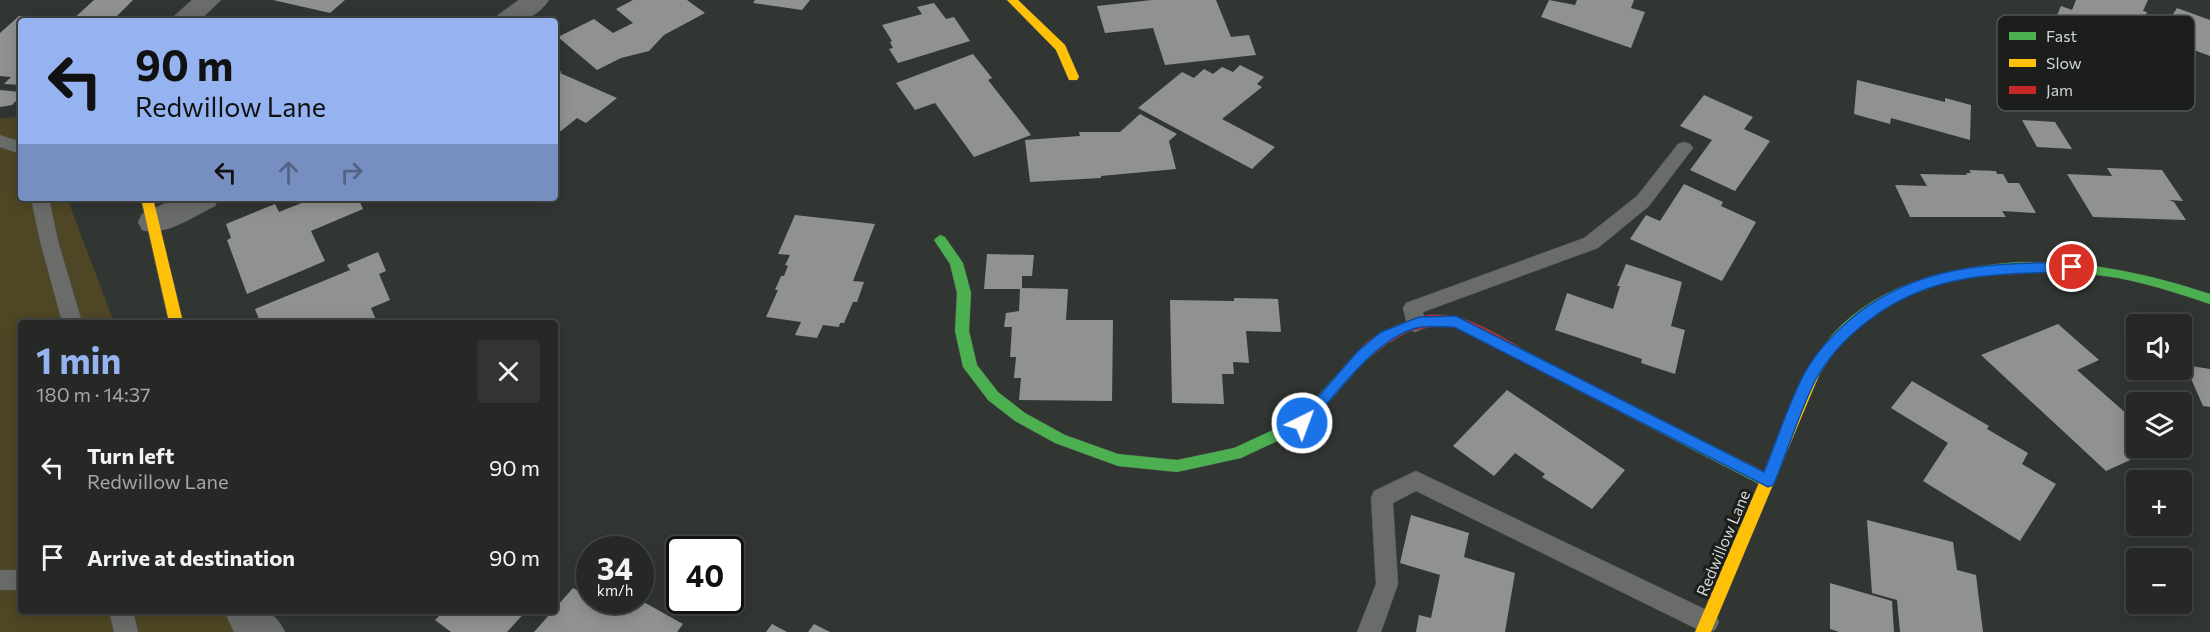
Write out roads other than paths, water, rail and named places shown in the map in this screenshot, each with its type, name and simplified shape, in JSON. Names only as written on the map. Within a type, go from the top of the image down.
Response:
[{"type":"street","points":[[186,18],[208,0]]},
{"type":"street","points":[[511,18],[536,0]]},
{"type":"street","points":[[1012,0],[1061,48],[1073,77]]},
{"type":"street","points":[[176,320],[150,210],[190,201]]},
{"type":"street","points":[[940,240],[956,263],[964,293],[962,331],[970,367],[993,396],[1020,417],[1060,439],[1118,460],[1177,465],[1236,454],[1302,423],[1363,355],[1386,335],[1415,324],[1456,321],[1768,481]]},
{"type":"street","name":"Redwillow Lane","points":[[1705,627],[1810,376],[1842,334],[1899,293],[1929,281],[1958,274],[1998,269],[2072,267],[2143,278],[2210,299]]},
{"type":"street","points":[[245,614],[265,632]]},
{"type":"lane","points":[[0,141],[18,147]]},
{"type":"lane","points":[[1415,324],[1413,308],[1591,243],[1643,201],[1684,148]]},
{"type":"lane","points":[[41,201],[49,241],[71,320]]},
{"type":"lane","points":[[1369,632],[1387,584],[1382,498],[1416,480],[1705,627]]},
{"type":"lane","points":[[0,580],[18,580]]},
{"type":"lane","points":[[122,614],[126,632]]}]
